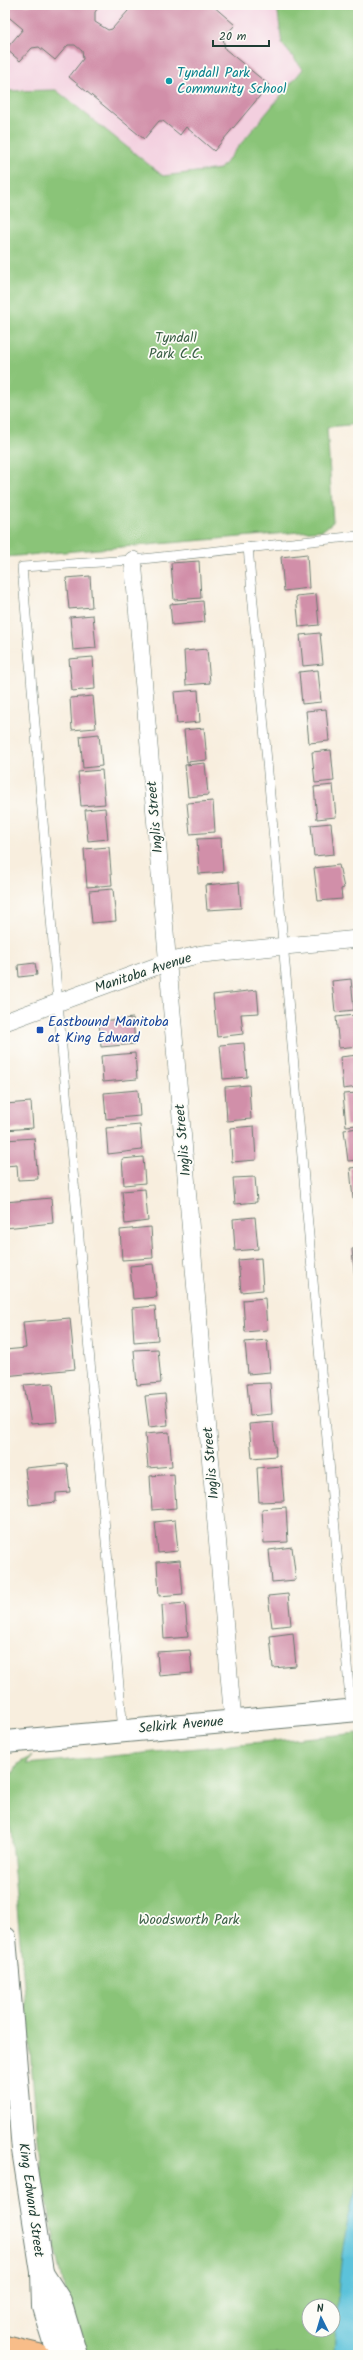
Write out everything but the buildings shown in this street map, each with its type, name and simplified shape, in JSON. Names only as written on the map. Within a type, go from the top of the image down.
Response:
[{"type":"main road","points":[[5,2347],[38,2355]]},
{"type":"street","name":"Inglis Street","points":[[133,560],[233,1721]]},
{"type":"street","name":"Manitoba Avenue","points":[[5,1022],[168,962],[202,954],[358,939]]},
{"type":"street","name":"Selkirk Avenue","points":[[5,1742],[354,1710]]},
{"type":"street","name":"King Edward Street","points":[[5,1938],[10,2050],[23,2150],[42,2272],[43,2306],[58,2355]]},
{"type":"street","name":"King Edward Street","points":[[42,2272],[60,2301],[76,2355]]},
{"type":"lane","points":[[123,1731],[58,1003],[22,567],[133,560],[358,536]]},
{"type":"lane","points":[[248,548],[282,946],[354,1710]]},
{"type":"shaded area","name":"Tyndall Park Community School","points":[[5,5],[277,5],[282,44],[303,69],[220,169],[163,176],[56,90],[5,91]]},
{"type":"green space","name":"Tyndall Park C.C.","points":[[277,5],[358,5],[358,424],[327,427],[333,522],[323,530],[5,557],[5,91],[56,90],[163,176],[220,169],[303,69],[282,44]]},
{"type":"green space","name":"Woodsworth Park","points":[[358,1733],[358,2355],[81,2355],[64,2288],[41,2172],[6,1785],[19,1763],[32,1756],[26,1764]]},
{"type":"water","points":[[358,2184],[358,2355],[334,2355],[335,2338],[341,2338],[341,2298],[338,2298],[338,2290],[343,2247]]},
{"type":"place","name":"Tyndall Park Community School","points":[[169,81]]},
{"type":"place","name":"Eastbound Manitoba at King Edward","points":[[40,1030]]}]
